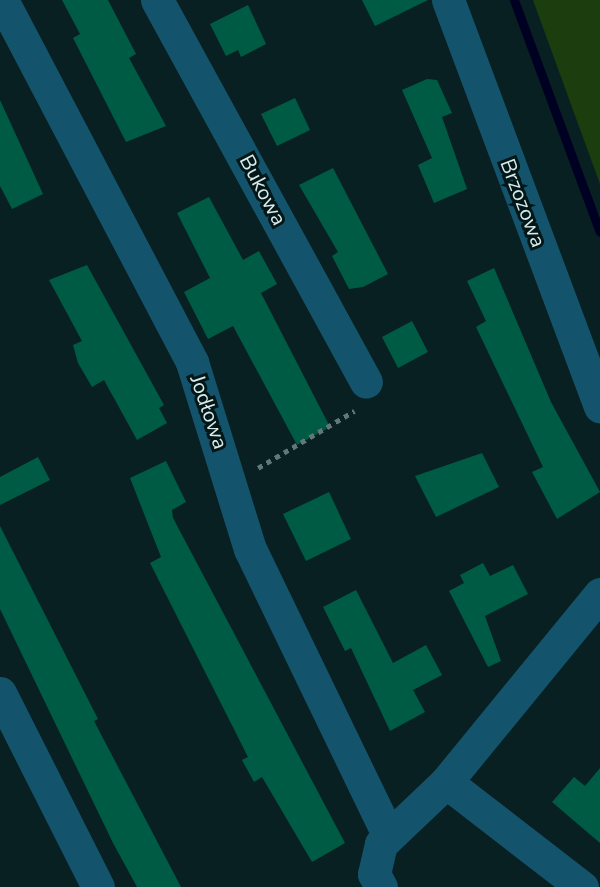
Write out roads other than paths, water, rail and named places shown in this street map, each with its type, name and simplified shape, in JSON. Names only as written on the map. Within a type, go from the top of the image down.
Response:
[{"type":"street","name":"Jodłowa","points":[[2,0],[192,362],[231,480],[250,549],[276,610],[388,835]]},
{"type":"street","name":"Bukowa","points":[[157,0],[366,382]]},
{"type":"street","name":"Brzozowa","points":[[448,0],[600,406]]},
{"type":"street","points":[[381,887],[374,874],[388,835],[446,782],[600,594]]},
{"type":"street","points":[[0,693],[98,887]]},
{"type":"street","points":[[446,782],[582,887]]},
{"type":"waterway","points":[[514,0],[600,232]]}]
